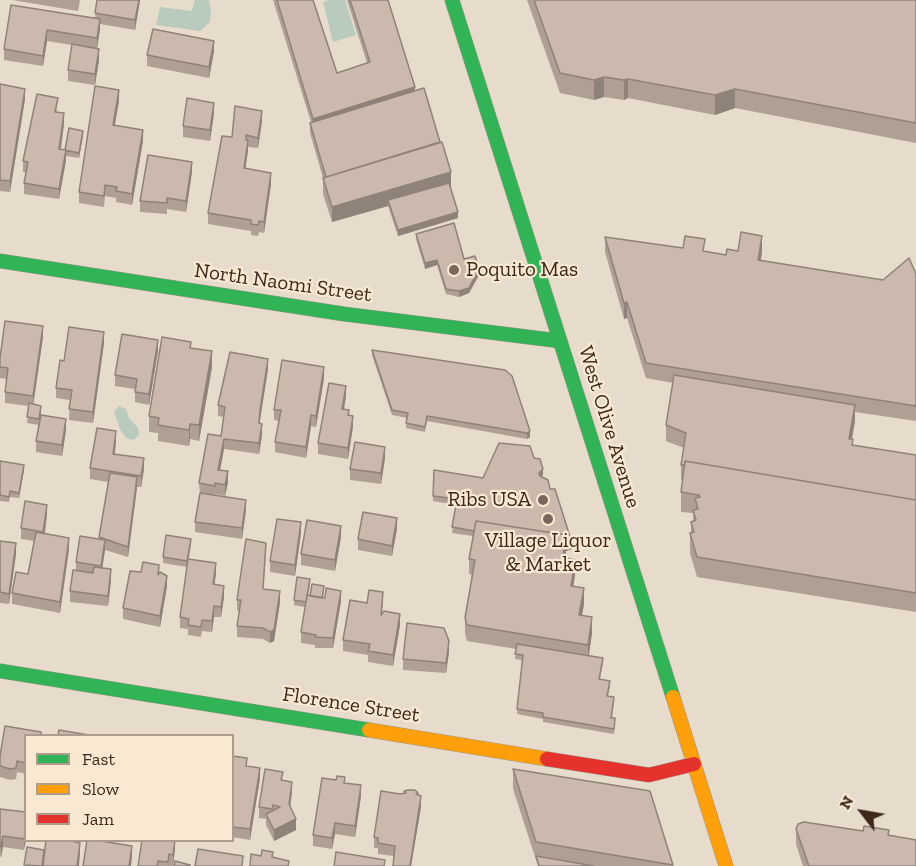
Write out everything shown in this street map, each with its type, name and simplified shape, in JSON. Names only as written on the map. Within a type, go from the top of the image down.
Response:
[{"type":"street","name":"West Olive Avenue","points":[[452,0],[726,866]]},
{"type":"street","name":"North Naomi Street","points":[[0,261],[344,314],[560,341]]},
{"type":"street","name":"Florence Street","points":[[0,671],[649,775],[694,764]]},
{"type":"shaded area","points":[[195,0],[209,0],[211,9],[210,22],[200,31],[156,25],[160,7],[192,11]]},
{"type":"shaded area","points":[[345,0],[356,35],[333,42],[323,2]]},
{"type":"shaded area","points":[[119,406],[126,409],[129,418],[138,428],[139,435],[134,440],[126,438],[120,429],[114,412]]},
{"type":"building","points":[[97,0],[139,0],[135,20],[95,13]]},
{"type":"building","points":[[277,0],[313,0],[337,73],[370,62],[350,0],[388,0],[415,87],[313,119]]},
{"type":"building","points":[[534,0],[916,0],[916,123],[735,89],[715,95],[628,79],[604,77],[594,80],[560,73]]},
{"type":"building","points":[[11,5],[100,19],[97,38],[47,30],[43,56],[4,49]]},
{"type":"building","points":[[153,29],[214,41],[209,67],[147,55]]},
{"type":"building","points":[[72,44],[99,49],[95,74],[68,70]]},
{"type":"building","points":[[0,84],[25,89],[10,181],[0,180]]},
{"type":"building","points":[[95,86],[119,90],[113,125],[143,130],[132,194],[116,191],[117,187],[105,185],[104,196],[79,192]]},
{"type":"building","points":[[424,88],[440,142],[326,177],[310,123]]},
{"type":"building","points":[[37,94],[58,98],[55,112],[64,113],[59,149],[66,150],[59,189],[24,183],[28,162],[23,161]]},
{"type":"building","points":[[187,98],[214,103],[210,130],[183,126]]},
{"type":"building","points":[[235,106],[262,111],[258,138],[246,135],[246,140],[248,140],[244,168],[271,173],[264,222],[259,221],[258,225],[251,224],[251,220],[208,213],[222,136],[232,137]]},
{"type":"building","points":[[69,128],[83,131],[79,153],[65,150]]},
{"type":"building","points":[[442,142],[451,172],[332,207],[323,178]]},
{"type":"building","points":[[148,155],[192,162],[186,201],[167,198],[167,203],[140,201]]},
{"type":"building","points":[[449,183],[458,212],[398,230],[388,200]]},
{"type":"building","points":[[454,223],[464,259],[475,256],[479,269],[469,288],[459,291],[446,289],[437,260],[425,263],[416,234]]},
{"type":"building","points":[[741,232],[762,236],[758,260],[883,280],[909,258],[916,274],[916,406],[646,363],[627,302],[624,303],[605,237],[683,248],[685,236],[705,239],[703,251],[726,255],[727,249],[738,251]]},
{"type":"building","points":[[5,321],[43,326],[33,396],[5,392],[8,368],[0,367],[0,358]]},
{"type":"building","points":[[69,327],[104,332],[93,412],[69,409],[72,390],[56,388],[60,360],[64,361]]},
{"type":"building","points":[[122,334],[158,340],[149,394],[135,392],[137,379],[115,375]]},
{"type":"building","points":[[162,337],[191,342],[190,348],[212,351],[199,425],[190,424],[189,430],[158,425],[159,418],[149,416]]},
{"type":"building","points":[[372,350],[505,370],[512,376],[530,431],[527,433],[427,416],[425,427],[406,423],[408,413],[392,410]]},
{"type":"building","points":[[230,352],[268,359],[260,410],[259,423],[262,424],[259,443],[224,439],[218,470],[228,471],[225,485],[215,483],[215,486],[199,483],[208,434],[221,436],[225,407],[218,405]]},
{"type":"building","points":[[282,360],[324,367],[316,416],[311,415],[306,447],[275,442],[281,410],[274,410]]},
{"type":"building","points":[[674,375],[855,405],[849,439],[853,439],[852,445],[916,455],[916,500],[685,461],[685,465],[681,465],[686,433],[666,425]]},
{"type":"building","points":[[329,383],[346,386],[342,409],[349,410],[348,415],[353,416],[348,448],[318,443]]},
{"type":"building","points":[[29,403],[41,406],[39,419],[27,417]]},
{"type":"building","points":[[41,415],[66,419],[62,445],[36,441]]},
{"type":"building","points":[[97,428],[116,431],[113,454],[144,458],[141,476],[90,468]]},
{"type":"building","points":[[355,442],[385,447],[381,473],[350,469]]},
{"type":"building","points":[[499,443],[530,446],[534,458],[540,459],[543,469],[539,473],[540,476],[548,480],[550,489],[555,489],[572,543],[566,545],[566,535],[476,521],[474,531],[452,527],[457,499],[433,496],[434,470],[483,478]]},
{"type":"building","points":[[0,461],[24,465],[19,493],[10,491],[9,497],[0,495]]},
{"type":"building","points":[[685,461],[916,500],[916,593],[697,557],[690,533],[694,532],[691,522],[696,520],[693,510],[698,509],[695,498],[700,497],[681,492]]},
{"type":"building","points":[[110,473],[137,477],[128,547],[99,537]]},
{"type":"building","points":[[200,493],[246,500],[242,528],[195,522]]},
{"type":"building","points":[[25,501],[47,505],[43,532],[21,528]]},
{"type":"building","points":[[363,512],[397,518],[392,546],[358,539]]},
{"type":"building","points":[[277,519],[301,522],[295,565],[270,561]]},
{"type":"building","points":[[307,520],[341,526],[335,560],[301,554]]},
{"type":"building","points":[[476,521],[566,535],[563,557],[575,560],[571,586],[584,588],[579,615],[592,617],[588,645],[467,625],[465,618],[475,560],[469,559]]},
{"type":"building","points":[[36,532],[69,538],[60,602],[12,593],[16,572],[28,574]]},
{"type":"building","points":[[166,535],[191,539],[187,561],[163,557]]},
{"type":"building","points":[[80,536],[105,540],[101,566],[76,562]]},
{"type":"building","points":[[246,539],[266,543],[263,589],[280,591],[274,630],[270,632],[263,628],[237,626],[241,600],[237,600]]},
{"type":"building","points":[[0,541],[16,543],[9,594],[0,592]]},
{"type":"building","points":[[188,559],[216,563],[213,584],[224,586],[221,607],[214,606],[212,621],[202,620],[201,627],[188,625],[189,619],[180,617]]},
{"type":"building","points":[[143,562],[159,565],[158,575],[160,572],[167,576],[160,616],[123,608],[130,571],[141,572]]},
{"type":"building","points":[[94,567],[111,569],[108,596],[70,591],[73,570],[93,573]]},
{"type":"building","points":[[297,577],[310,579],[306,602],[294,600]]},
{"type":"building","points":[[312,584],[324,586],[322,598],[310,596]]},
{"type":"building","points":[[326,588],[341,591],[333,638],[315,637],[316,635],[301,632],[307,595],[325,598]]},
{"type":"building","points":[[369,590],[383,592],[381,615],[384,611],[400,614],[393,655],[368,651],[370,644],[343,640],[350,600],[367,603]]},
{"type":"building","points":[[407,623],[444,628],[449,641],[446,663],[403,659]]},
{"type":"building","points":[[517,644],[603,658],[599,679],[610,681],[607,696],[614,697],[611,718],[615,718],[614,729],[543,717],[543,713],[517,709],[523,655],[515,654]]},
{"type":"building","points":[[5,726],[41,732],[41,734],[24,734],[24,763],[17,761],[16,768],[0,766]]},
{"type":"building","points":[[59,730],[83,734],[58,734]]},
{"type":"building","points":[[234,756],[247,758],[246,766],[260,768],[250,829],[234,827]]},
{"type":"building","points":[[265,769],[283,772],[281,780],[292,782],[289,804],[296,819],[274,830],[266,814],[280,807],[273,805],[272,809],[259,807]]},
{"type":"building","points":[[513,769],[650,791],[673,865],[536,842]]},
{"type":"building","points":[[337,776],[345,777],[344,783],[361,785],[355,826],[335,823],[332,838],[313,835],[322,778],[336,780]]},
{"type":"building","points":[[408,790],[415,790],[418,793],[416,794],[421,796],[410,866],[393,866],[395,846],[378,843],[378,838],[374,837],[381,791],[400,794]]},
{"type":"building","points":[[0,809],[24,812],[24,839],[3,836],[0,846]]},
{"type":"building","points":[[804,822],[863,831],[864,826],[889,830],[888,835],[916,840],[916,866],[809,866],[796,829],[798,824]]},
{"type":"building","points":[[46,842],[80,843],[77,866],[43,866]]},
{"type":"building","points":[[87,842],[107,842],[132,846],[129,866],[83,866]]},
{"type":"building","points":[[142,842],[175,842],[173,855],[169,854],[168,862],[158,861],[157,866],[138,866]]},
{"type":"building","points":[[27,847],[44,850],[42,866],[24,865]]},
{"type":"building","points":[[198,849],[243,856],[242,866],[195,866]]},
{"type":"building","points":[[262,850],[273,852],[272,857],[289,861],[288,866],[250,866],[251,854],[261,856]]},
{"type":"building","points":[[336,852],[385,860],[384,866],[334,866]]},
{"type":"building","points":[[536,856],[594,866],[539,866]]},
{"type":"building","points":[[175,861],[190,865],[190,866],[174,866]]},
{"type":"traffic: fast","points":[[452,0],[673,697]]},
{"type":"traffic: fast","points":[[0,261],[344,314],[560,341]]},
{"type":"traffic: fast","points":[[0,671],[369,730]]},
{"type":"traffic: slow","points":[[673,697],[726,866]]},
{"type":"traffic: slow","points":[[369,730],[547,759]]},
{"type":"traffic: jam","points":[[547,759],[649,775],[694,764]]},
{"type":"place","name":"Poquito Mas","points":[[454,270]]},
{"type":"place","name":"Ribs USA","points":[[543,500]]},
{"type":"place","name":"Village Liquor & Market","points":[[548,519]]}]
